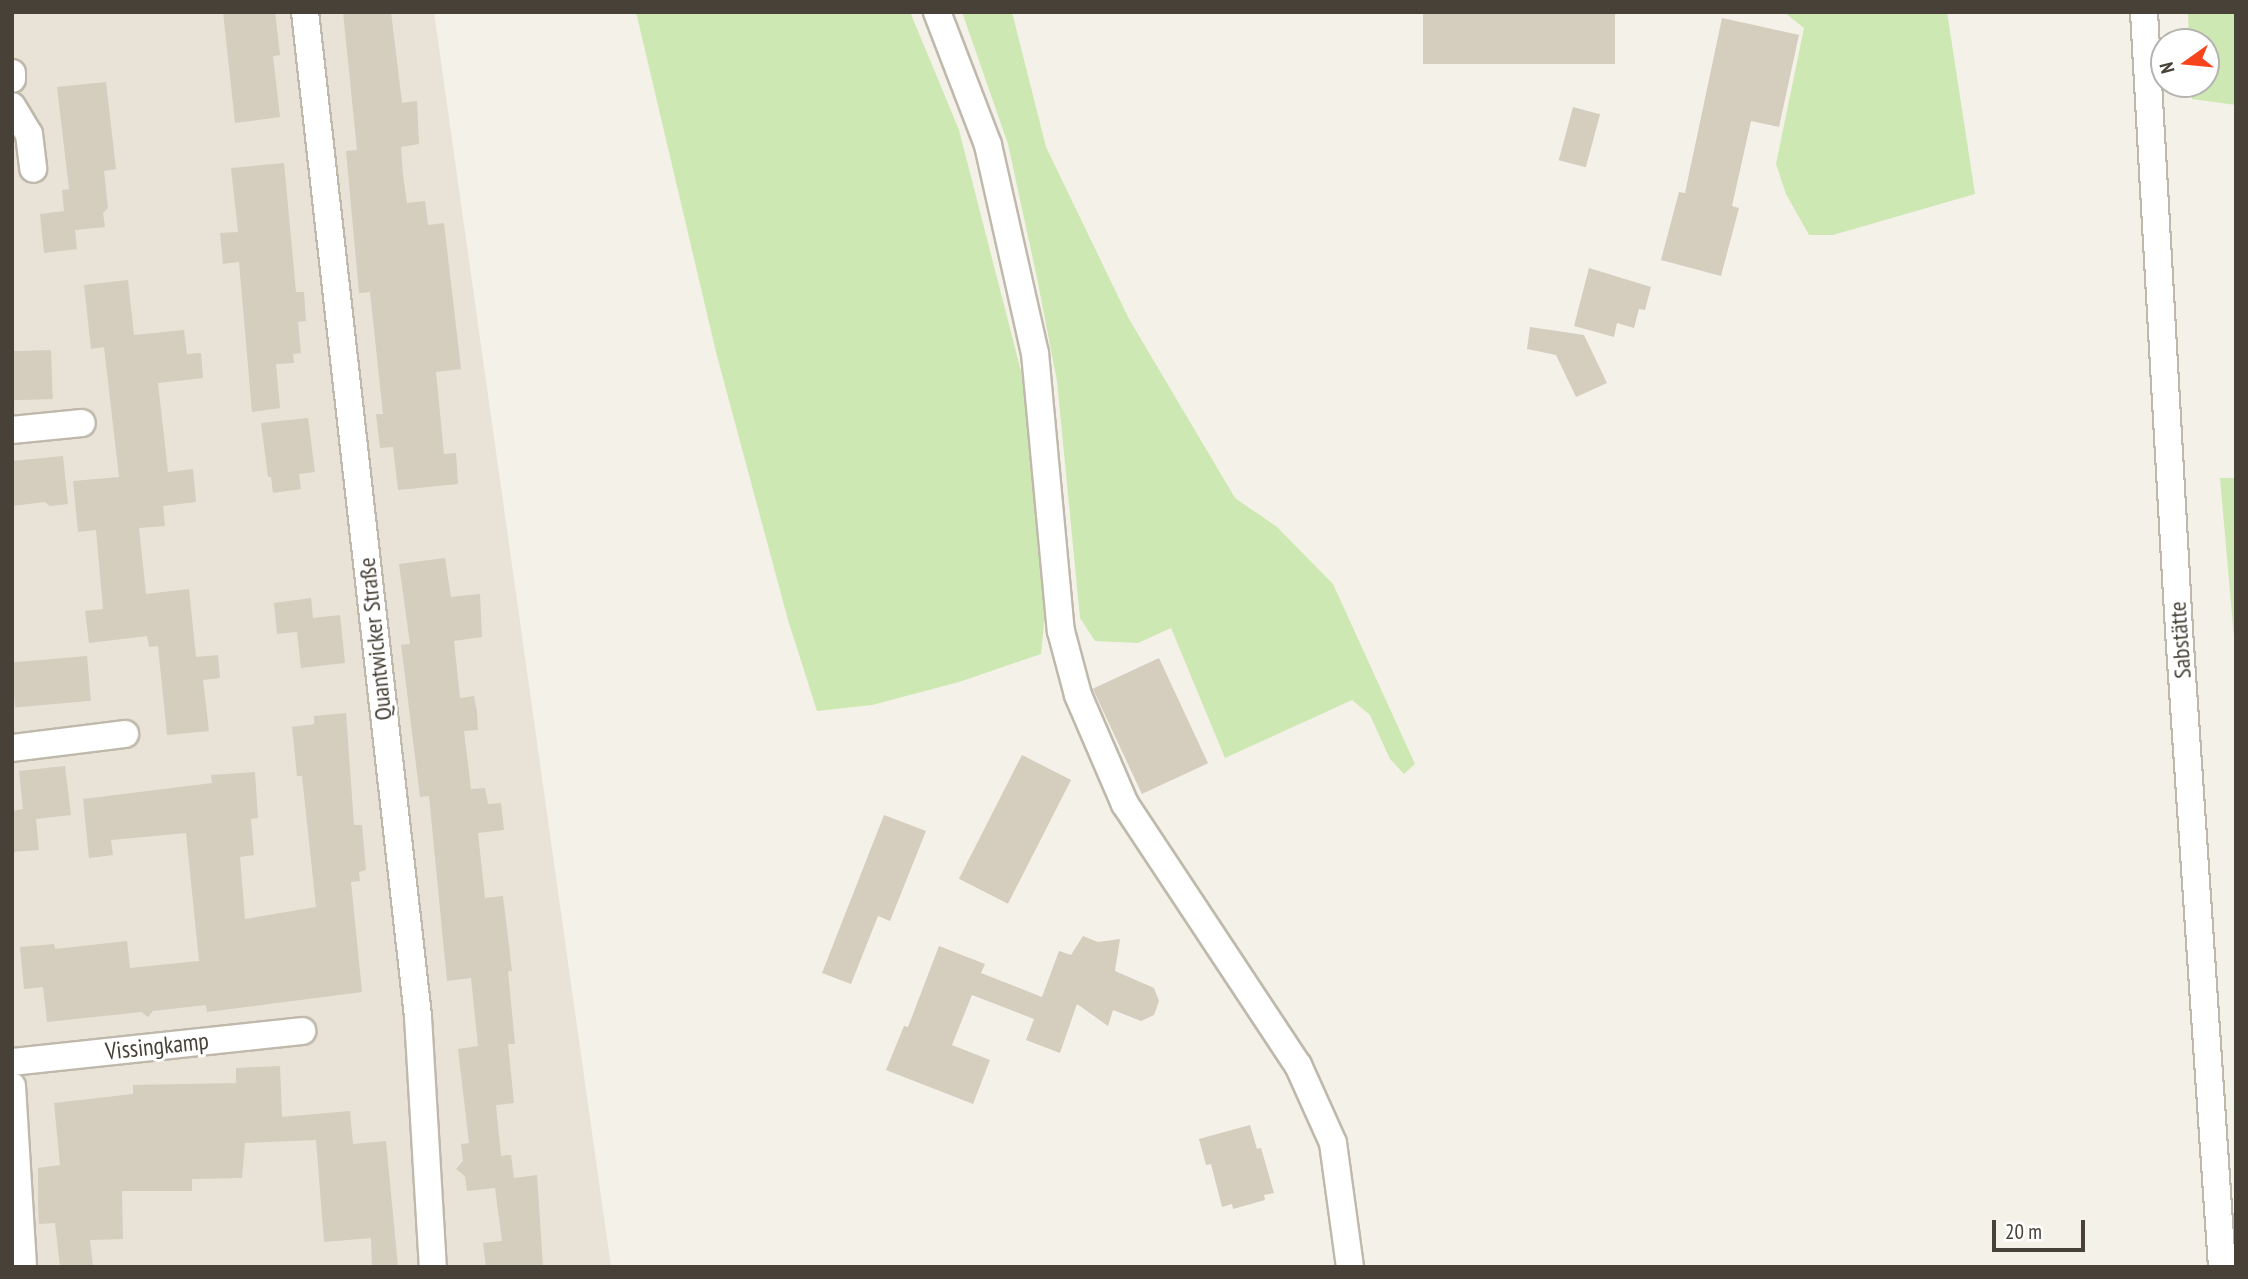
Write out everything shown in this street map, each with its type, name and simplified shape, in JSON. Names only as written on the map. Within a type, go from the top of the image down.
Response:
[{"type":"street","name":"Quantwicker Straße","points":[[305,12],[418,1017],[433,1267]]},
{"type":"street","points":[[937,12],[988,145],[1035,353],[1061,631],[1078,695],[1125,804],[1298,1065],[1333,1143],[1350,1267]]},
{"type":"street","name":"Sabstätte","points":[[2144,12],[2178,618],[2222,1267]]},
{"type":"street","points":[[12,73],[12,79]]},
{"type":"street","points":[[12,106],[25,122],[33,169]]},
{"type":"street","points":[[12,430],[82,424]]},
{"type":"street","points":[[12,748],[125,734]]},
{"type":"street","name":"Vissingkamp","points":[[12,1062],[302,1031]]},
{"type":"street","points":[[12,1086],[23,1267]]},
{"type":"shaded area","points":[[12,12],[434,12],[611,1267],[12,1267]]},
{"type":"green space","points":[[636,12],[910,12],[959,130],[1023,379],[1046,603],[1041,654],[959,682],[872,705],[817,711],[788,620],[716,352]]},
{"type":"green space","points":[[962,12],[1012,12],[1046,147],[1129,319],[1235,498],[1277,527],[1333,584],[1415,764],[1404,774],[1390,759],[1370,715],[1352,700],[1225,758],[1171,628],[1138,643],[1095,641],[1080,618],[1057,381],[1037,278],[1008,144]]},
{"type":"green space","points":[[1784,12],[1947,12],[1975,194],[1833,235],[1809,235],[1786,194],[1776,164],[1804,28]]},
{"type":"green space","points":[[2188,12],[2236,12],[2236,105],[2192,99],[2220,98],[2220,28],[2189,28]]},
{"type":"green space","points":[[2220,478],[2236,478],[2236,660]]},
{"type":"building","points":[[223,12],[275,12],[280,55],[273,56],[280,117],[235,123]]},
{"type":"building","points":[[343,12],[391,12],[402,103],[417,101],[419,144],[401,147],[403,175],[407,203],[425,201],[428,225],[444,223],[461,369],[436,372],[444,454],[456,453],[458,484],[398,490],[393,447],[380,448],[376,414],[383,414],[370,292],[359,293],[346,151],[357,150]]},
{"type":"building","points":[[1423,12],[1615,12],[1615,64],[1423,64]]},
{"type":"building","points":[[1722,18],[1799,35],[1779,127],[1751,121],[1732,206],[1739,208],[1721,276],[1661,260],[1679,192],[1685,193]]},
{"type":"building","points":[[106,82],[116,169],[104,171],[108,208],[103,213],[105,227],[75,230],[77,249],[44,253],[40,214],[64,211],[62,190],[69,189],[57,87]]},
{"type":"building","points":[[1573,107],[1600,114],[1586,167],[1559,160]]},
{"type":"building","points":[[284,163],[296,292],[304,292],[306,321],[298,322],[301,353],[293,354],[294,363],[276,364],[280,408],[252,412],[239,262],[223,264],[220,233],[238,232],[231,168]]},
{"type":"building","points":[[1589,268],[1651,287],[1645,310],[1639,309],[1634,328],[1617,323],[1614,337],[1574,326]]},
{"type":"building","points":[[128,280],[134,335],[184,330],[187,354],[201,353],[203,378],[158,383],[168,472],[193,469],[196,502],[163,506],[165,526],[139,528],[146,594],[189,589],[196,657],[218,655],[220,678],[203,680],[209,731],[167,735],[158,646],[149,647],[147,636],[89,643],[85,611],[103,609],[96,530],[78,532],[73,481],[119,477],[104,347],[91,349],[84,285]]},
{"type":"building","points":[[1530,327],[1584,335],[1607,383],[1576,397],[1556,355],[1527,349]]},
{"type":"building","points":[[51,350],[53,399],[14,400],[12,351]]},
{"type":"building","points":[[308,418],[315,472],[299,474],[301,489],[273,493],[271,477],[268,477],[261,423]]},
{"type":"building","points":[[63,456],[68,504],[50,506],[45,502],[12,506],[12,461]]},
{"type":"building","points":[[445,558],[451,597],[480,594],[482,637],[454,641],[460,698],[474,696],[477,712],[478,730],[464,731],[471,789],[485,788],[488,804],[501,803],[504,830],[478,833],[485,898],[503,896],[512,971],[508,971],[515,1044],[508,1044],[514,1103],[496,1105],[501,1156],[511,1155],[514,1178],[537,1175],[543,1267],[486,1267],[483,1243],[502,1241],[495,1188],[467,1191],[465,1176],[456,1169],[463,1161],[461,1144],[469,1143],[458,1049],[478,1046],[471,978],[447,981],[429,796],[420,797],[401,645],[410,644],[399,564]]},
{"type":"building","points":[[311,598],[313,618],[340,615],[345,663],[301,668],[297,632],[277,634],[274,603]]},
{"type":"building","points":[[87,656],[91,701],[15,707],[12,663]]},
{"type":"building","points":[[1159,658],[1208,763],[1142,794],[1093,689]]},
{"type":"building","points":[[346,713],[354,825],[362,825],[366,870],[359,872],[360,881],[351,882],[362,992],[207,1012],[206,1005],[153,1011],[148,1017],[141,1012],[47,1022],[43,987],[24,989],[20,947],[54,944],[55,949],[127,941],[130,968],[199,961],[186,833],[111,840],[113,855],[89,858],[83,799],[212,783],[211,775],[255,772],[258,818],[251,819],[254,855],[240,857],[245,919],[316,907],[302,776],[297,776],[292,727],[314,724],[314,716]]},
{"type":"building","points":[[1022,755],[1071,780],[1008,904],[959,879]]},
{"type":"building","points":[[65,766],[71,815],[36,819],[39,850],[12,852],[12,811],[23,809],[19,771]]},
{"type":"building","points":[[884,815],[926,831],[890,921],[878,916],[851,984],[822,973]]},
{"type":"building","points":[[1083,936],[1098,942],[1120,939],[1115,971],[1154,988],[1159,1001],[1154,1015],[1141,1021],[1113,1010],[1108,1026],[1077,1004],[1060,1053],[1026,1040],[1034,1019],[972,995],[952,1045],[990,1060],[973,1104],[886,1070],[904,1026],[908,1027],[939,946],[985,964],[981,973],[1042,997],[1059,951],[1071,955]]},
{"type":"building","points":[[280,1066],[282,1117],[350,1111],[353,1144],[386,1141],[398,1267],[372,1267],[371,1238],[324,1242],[316,1140],[245,1143],[242,1178],[192,1179],[192,1191],[122,1191],[123,1239],[90,1240],[93,1267],[60,1267],[55,1223],[39,1224],[38,1204],[38,1168],[60,1165],[54,1103],[133,1094],[133,1085],[236,1083],[236,1068]]},
{"type":"building","points":[[1250,1125],[1257,1149],[1261,1148],[1274,1193],[1264,1195],[1265,1200],[1233,1209],[1232,1204],[1222,1207],[1211,1164],[1206,1165],[1199,1139]]}]
